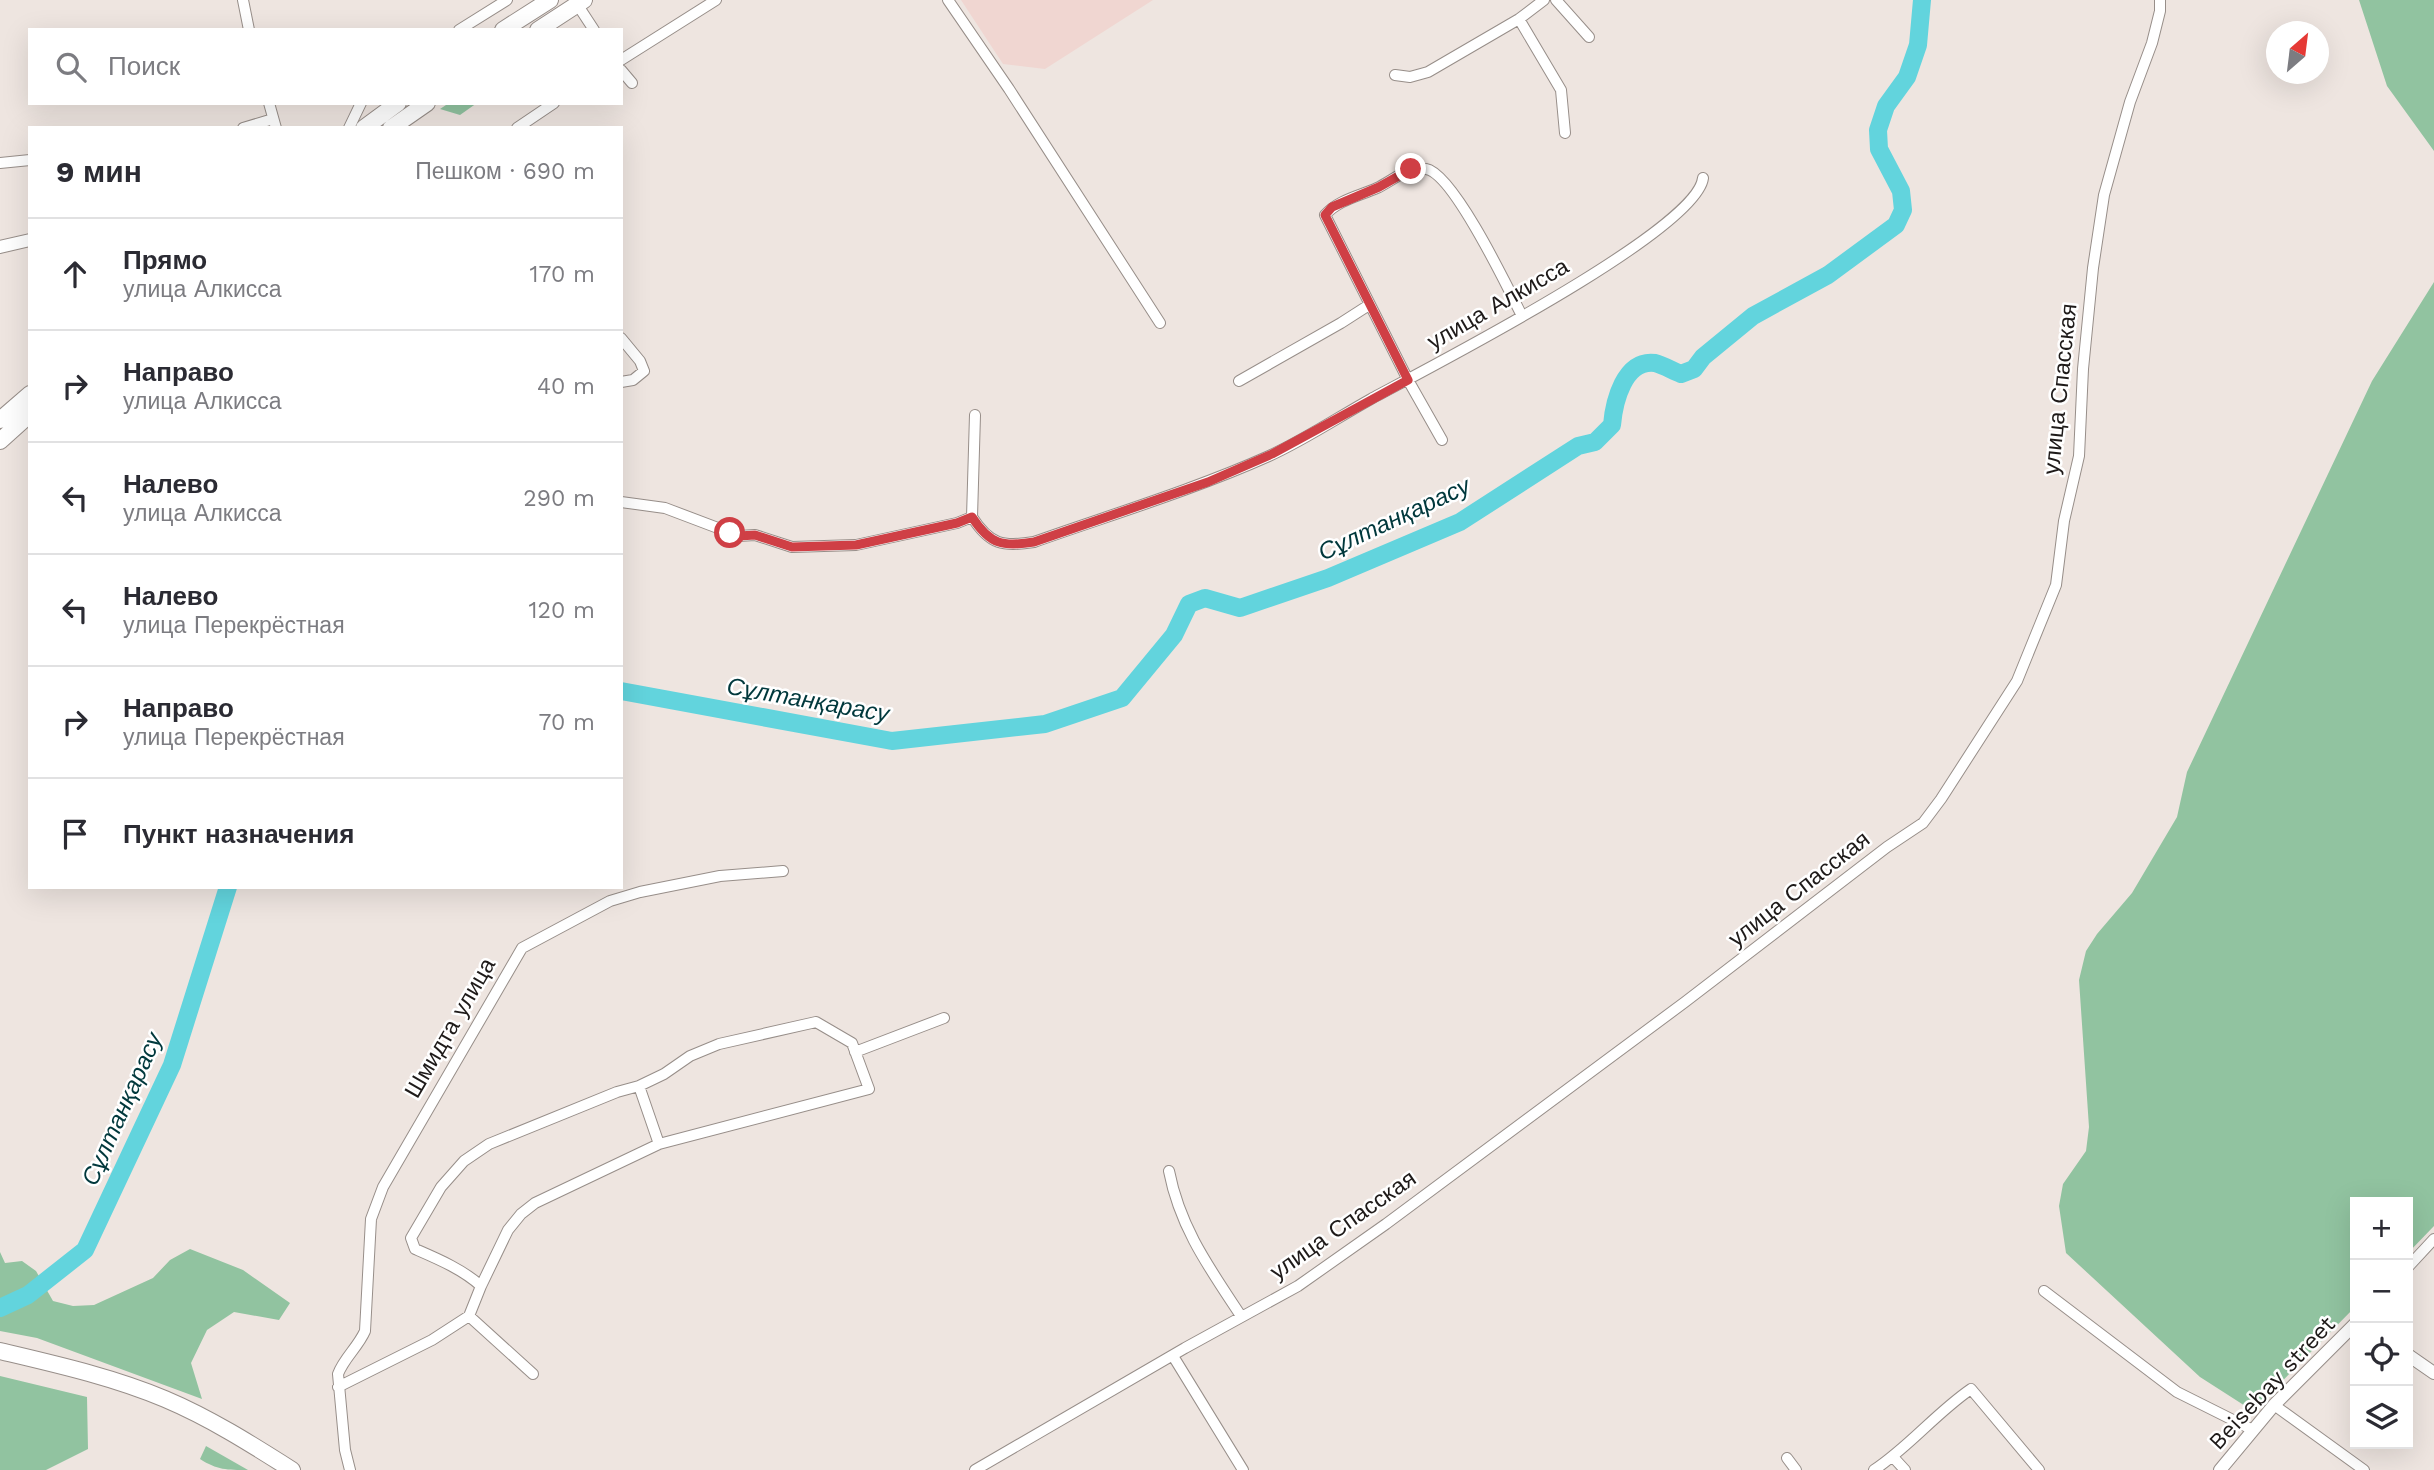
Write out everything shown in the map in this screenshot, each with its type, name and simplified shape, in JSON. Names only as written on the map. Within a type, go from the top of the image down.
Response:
[{"type":"main road","points":[[504,28],[550,0]]},
{"type":"main road","points":[[541,28],[581,2]]},
{"type":"main road","points":[[367,126],[395,105]]},
{"type":"main road","points":[[394,126],[425,105]]},
{"type":"main road","points":[[0,420],[28,396]]},
{"type":"main road","points":[[0,441],[28,416]]},
{"type":"main road","points":[[0,1351],[102,1378],[164,1399],[219,1426],[292,1470]]},
{"type":"street","points":[[243,0],[249,28]]},
{"type":"street","points":[[462,28],[496,3],[507,0]]},
{"type":"street","points":[[623,59],[716,0]]},
{"type":"street","points":[[948,0],[1009,89],[1160,323]]},
{"type":"street","points":[[1395,75],[1410,76],[1428,72],[1519,19],[1544,0]]},
{"type":"street","points":[[1556,0],[1589,37]]},
{"type":"street","name":"улица Спасская","points":[[975,1470],[1241,1316],[1298,1286],[1717,979],[1887,847],[1923,823],[2017,681],[2056,585],[2064,521],[2079,456],[2083,369],[2093,268],[2104,195],[2130,102],[2152,43],[2160,0]]},
{"type":"street","points":[[581,2],[593,28]]},
{"type":"street","points":[[496,3],[501,28]]},
{"type":"street","points":[[1519,19],[1561,90],[1565,133]]},
{"type":"street","points":[[623,72],[632,83]]},
{"type":"street","points":[[256,126],[275,123],[270,105]]},
{"type":"street","points":[[350,126],[361,105]]},
{"type":"street","points":[[520,126],[551,105]]},
{"type":"street","points":[[0,163],[28,160]]},
{"type":"street","points":[[1442,440],[1408,380],[1325,215],[1332,207],[1379,187],[1411,169],[1426,169],[1437,173],[1447,184],[1482,240],[1522,317]]},
{"type":"street","name":"улица Алкисса","points":[[972,517],[982,533],[994,541],[1014,545],[1034,542],[1208,482],[1272,454],[1536,310],[1666,225],[1693,199],[1702,186],[1703,178]]},
{"type":"street","points":[[0,247],[28,240]]},
{"type":"street","points":[[1239,381],[1369,304]]},
{"type":"street","points":[[623,340],[640,361],[644,371],[633,380],[623,382]]},
{"type":"street","points":[[623,502],[665,508],[739,536],[755,535],[792,547],[856,545],[957,523],[972,517],[975,415]]},
{"type":"street","name":"Шмидта улица","points":[[338,1387],[341,1366],[359,1345],[365,1331],[371,1219],[383,1187],[522,948],[610,901],[630,895],[720,876],[783,871]]},
{"type":"street","points":[[855,1052],[944,1018]]},
{"type":"street","points":[[350,1470],[338,1387],[432,1340],[469,1316],[508,1230],[521,1214],[534,1203],[659,1144],[869,1088],[852,1043],[816,1022],[719,1044],[690,1056],[664,1074],[639,1086],[617,1092],[489,1144],[464,1161],[441,1187],[411,1238],[415,1249],[452,1267],[481,1286]]},
{"type":"street","points":[[639,1086],[659,1144]]},
{"type":"street","points":[[1169,1171],[1174,1196],[1184,1223],[1241,1316]]},
{"type":"street","points":[[2413,1262],[2434,1239]]},
{"type":"street","points":[[2044,1291],[2177,1392],[2253,1430]]},
{"type":"street","points":[[469,1316],[533,1374]]},
{"type":"street","name":"Beisebay street","points":[[2220,1470],[2274,1405],[2350,1329]]},
{"type":"street","points":[[1173,1356],[1243,1470]]},
{"type":"street","points":[[2413,1358],[2434,1373]]},
{"type":"street","points":[[1874,1470],[1893,1457],[1937,1415],[1971,1389],[2039,1470]]},
{"type":"street","points":[[2274,1405],[2364,1470]]},
{"type":"street","points":[[1893,1457],[1905,1470]]},
{"type":"street","points":[[1787,1458],[1796,1470]]},
{"type":"shaded area","points":[[961,0],[1153,0],[1045,69],[1003,64]]},
{"type":"green space","points":[[2359,0],[2434,0],[2434,151],[2387,86]]},
{"type":"green space","points":[[446,105],[474,105],[460,115],[440,109]]},
{"type":"green space","points":[[2434,282],[2434,1226],[2413,1248],[2413,1197],[2350,1197],[2350,1312],[2253,1411],[2200,1377],[2066,1253],[2059,1206],[2063,1184],[2086,1151],[2089,1127],[2079,980],[2086,951],[2132,893],[2177,817],[2187,772],[2372,381]]},
{"type":"green space","points":[[190,1249],[243,1270],[290,1303],[279,1320],[234,1312],[207,1330],[191,1363],[202,1399],[37,1338],[0,1331],[0,1252],[5,1263],[22,1261],[36,1271],[53,1301],[73,1306],[94,1305],[153,1278],[170,1260]]},
{"type":"green space","points":[[0,1376],[87,1397],[88,1449],[46,1470],[0,1470]]},
{"type":"green space","points":[[206,1446],[248,1470],[223,1469],[206,1463],[200,1459]]},
{"type":"waterway","name":"Сұлтанқарасу","points":[[623,691],[892,741],[1045,724],[1122,698],[1174,635],[1189,604],[1205,598],[1240,608],[1328,578],[1460,522],[1578,446],[1595,442],[1612,425],[1618,394],[1635,368],[1655,363],[1681,374],[1694,369],[1703,357],[1753,316],[1828,275],[1896,225],[1903,210],[1901,191],[1879,149],[1878,130],[1886,106],[1907,77],[1918,45],[1922,0]]},
{"type":"waterway","name":"Сұлтанқарасу","points":[[0,1308],[28,1295],[85,1250],[172,1065],[227,889]]},
{"type":"route","points":[[730,533],[739,536],[755,535],[792,547],[856,545],[957,523],[972,517],[982,533],[994,541],[1014,545],[1034,542],[1208,482],[1272,454],[1408,380],[1325,215],[1332,207],[1398,178],[1411,169]]}]
